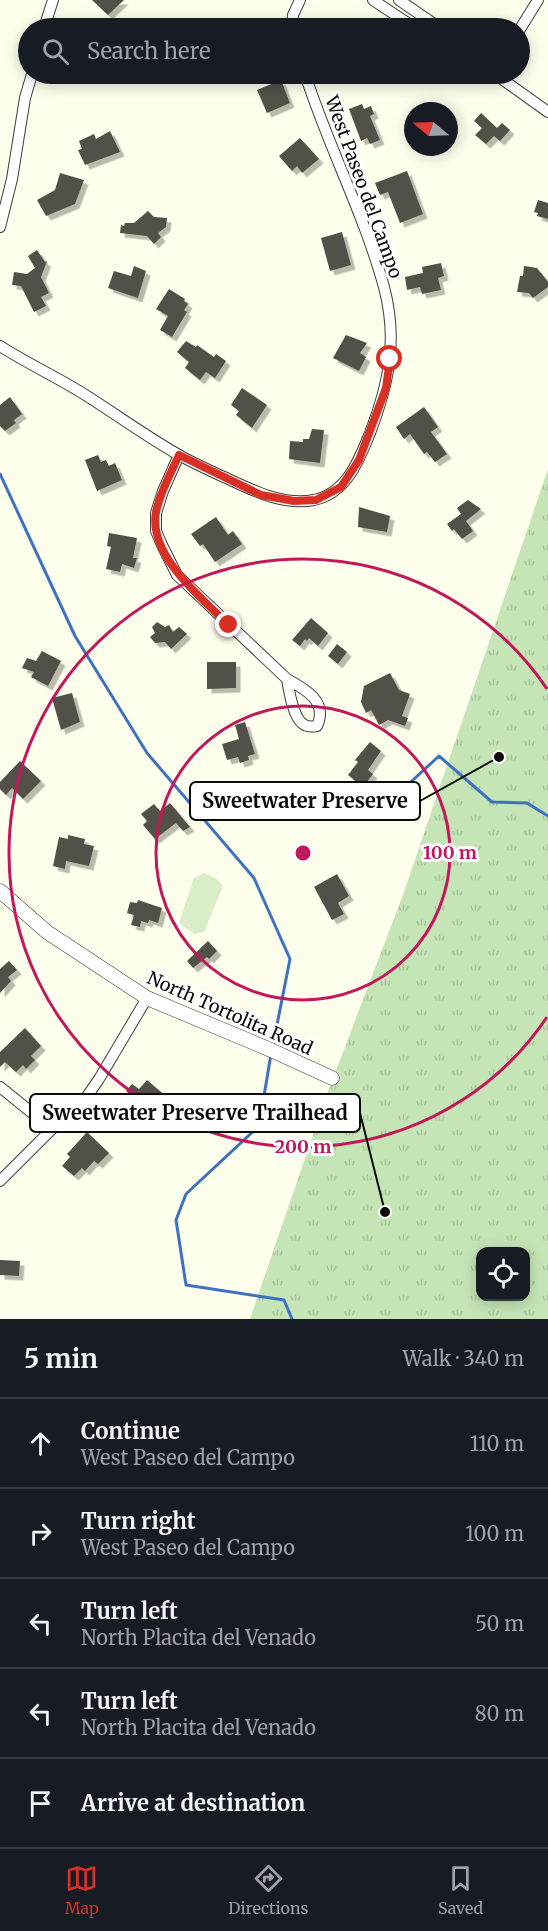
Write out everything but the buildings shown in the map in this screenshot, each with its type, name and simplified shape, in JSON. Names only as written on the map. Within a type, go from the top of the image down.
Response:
[{"type":"street","points":[[293,18],[300,0]]},
{"type":"street","points":[[373,0],[400,18]]},
{"type":"street","points":[[399,0],[425,18]]},
{"type":"street","points":[[526,18],[538,0]]},
{"type":"street","points":[[46,18],[48,2]]},
{"type":"street","points":[[0,227],[12,179],[29,84]]},
{"type":"street","name":"West Paseo del Campo","points":[[0,346],[85,395],[179,455],[261,495],[294,501],[316,500],[341,487],[359,460],[386,388],[390,359],[390,326],[384,288],[363,226],[308,84]]},
{"type":"street","points":[[509,84],[548,112]]},
{"type":"street","points":[[179,455],[156,513],[156,531],[162,545],[177,575],[287,679]]},
{"type":"street","name":"North Tortolita Road","points":[[0,891],[47,932],[147,998],[332,1078]]},
{"type":"street","points":[[0,1180],[52,1129],[79,1108],[147,998]]},
{"type":"street","points":[[0,1087],[52,1129]]},
{"type":"green space","points":[[548,469],[548,1319],[250,1319],[327,1094],[403,895]]},
{"type":"green space","points":[[204,873],[217,879],[223,886],[204,932],[194,934],[179,923],[194,878]]},
{"type":"waterway","points":[[0,474],[75,636],[147,753],[254,878],[290,959],[273,1045]]},
{"type":"waterway","points":[[192,805],[248,789],[331,804],[401,791],[439,756],[492,802],[527,803],[548,816]]},
{"type":"waterway","points":[[271,1054],[259,1126],[186,1194],[176,1220],[186,1285],[284,1300],[292,1319]]},
{"type":"place","name":"Sweetwater Preserve","points":[[499,757]]},
{"type":"place","name":"Sweetwater Preserve Trailhead","points":[[385,1212]]},
{"type":"route","points":[[229,625],[177,575],[156,531],[156,513],[179,455],[261,495],[294,501],[316,500],[341,487],[359,460],[386,388],[390,359]]}]
